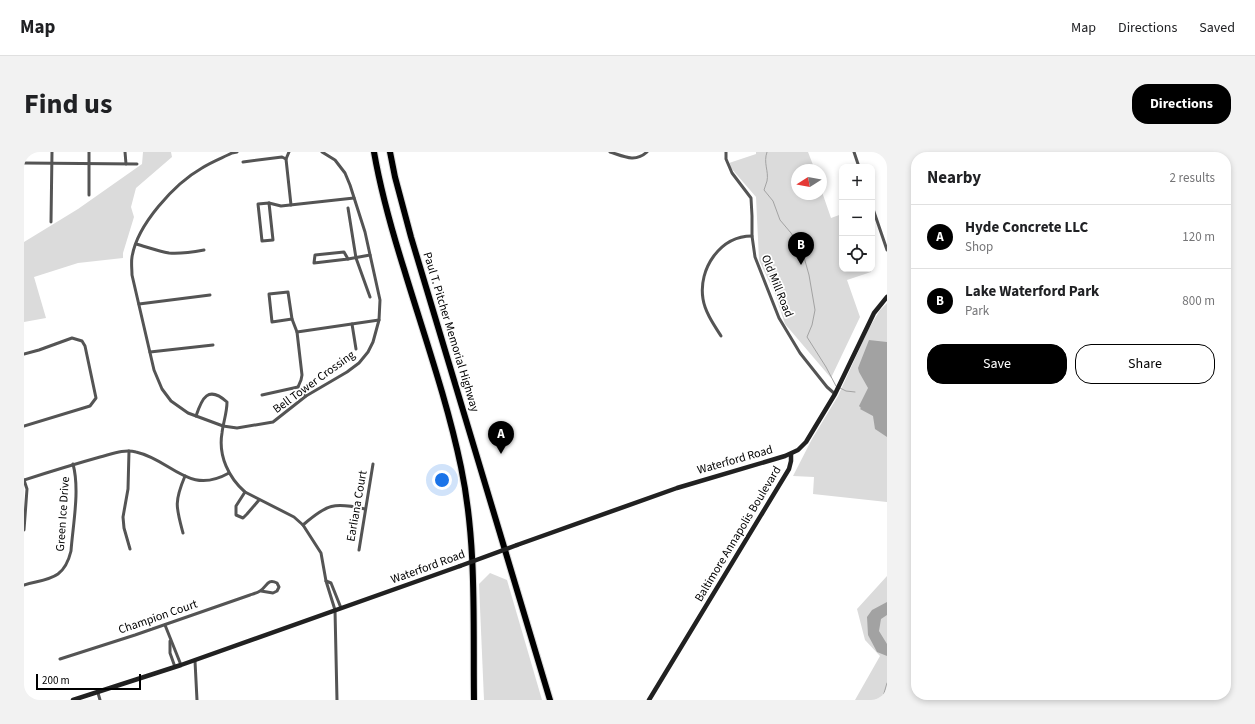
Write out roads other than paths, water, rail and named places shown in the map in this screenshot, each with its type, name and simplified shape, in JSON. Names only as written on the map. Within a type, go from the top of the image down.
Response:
[{"type":"highway","points":[[374,152],[388,215],[449,418],[461,469],[466,498],[471,546],[474,700]]},
{"type":"highway","name":"Paul T. Pitcher Memorial Highway","points":[[390,152],[411,237],[550,700]]},
{"type":"highway","points":[[394,152],[396,163],[395,177]]},
{"type":"main road","points":[[791,454],[801,448],[806,442],[834,394],[870,320],[878,306],[887,296]]},
{"type":"main road","name":"Waterford Road","points":[[73,700],[195,661],[677,488],[791,454]]},
{"type":"main road","name":"Baltimore Annapolis Boulevard","points":[[649,700],[786,474],[791,461],[791,454]]},
{"type":"street","points":[[51,222],[52,152]]},
{"type":"street","points":[[89,152],[89,195]]},
{"type":"street","points":[[126,152],[126,164]]},
{"type":"street","name":"Bell Tower Crossing","points":[[237,152],[202,168],[170,192],[156,209],[141,232],[132,256],[131,265],[154,370],[162,389],[171,401],[188,413],[223,426],[237,428],[273,422],[306,396],[348,372],[360,363],[373,342],[379,320],[380,300],[365,232],[345,173],[335,160],[322,152]]},
{"type":"street","points":[[289,152],[286,159],[292,205]]},
{"type":"street","points":[[610,152],[634,158],[643,156],[647,152]]},
{"type":"street","name":"Old Mill Road","points":[[726,152],[726,160],[732,174],[750,198],[752,236],[755,257],[780,318],[800,353],[834,394]]},
{"type":"street","points":[[854,152],[858,164]]},
{"type":"street","points":[[243,162],[282,158],[286,159]]},
{"type":"street","points":[[24,163],[137,164]]},
{"type":"street","points":[[269,203],[273,240],[262,241],[258,204],[269,203],[281,206],[354,198]]},
{"type":"street","points":[[348,208],[356,258],[370,297]]},
{"type":"street","points":[[875,215],[887,250]]},
{"type":"street","points":[[721,336],[704,304],[702,291],[704,275],[710,262],[724,245],[742,237],[752,236]]},
{"type":"street","points":[[136,244],[153,250],[170,253],[204,250]]},
{"type":"street","points":[[348,259],[344,252],[315,255],[314,263],[348,259],[356,258],[370,255]]},
{"type":"street","points":[[292,319],[272,322],[269,294],[288,292],[292,319],[297,332],[302,375],[298,387]]},
{"type":"street","points":[[139,304],[210,295]]},
{"type":"street","points":[[297,332],[379,320]]},
{"type":"street","points":[[352,324],[356,349]]},
{"type":"street","points":[[24,354],[72,338],[82,342],[85,346],[96,398],[90,406],[24,426]]},
{"type":"street","points":[[150,352],[213,344]]},
{"type":"street","points":[[298,387],[306,396]]},
{"type":"street","points":[[262,395],[298,387]]},
{"type":"street","points":[[196,416],[201,402],[210,394],[218,396],[227,402],[221,436],[221,447],[224,461],[229,473],[239,487],[245,492],[294,518],[303,525],[322,553],[326,581],[335,610],[337,700]]},
{"type":"street","points":[[129,451],[128,489],[123,517],[124,528],[130,549]]},
{"type":"street","name":"Green Ice Drive","points":[[24,480],[73,464],[119,452],[129,451],[146,455],[185,476],[202,481],[215,480],[229,473]]},
{"type":"street","name":"Green Ice Drive","points":[[24,585],[57,576],[64,570],[68,561],[71,551],[76,488],[76,475],[73,464]]},
{"type":"street","name":"Earliana Court","points":[[358,550],[374,464]]},
{"type":"street","points":[[184,533],[177,504],[178,494],[185,476]]},
{"type":"street","points":[[24,480],[27,489],[24,530]]},
{"type":"street","points":[[245,492],[236,506],[236,515],[243,518],[259,500]]},
{"type":"street","points":[[303,525],[316,513],[324,509],[348,505],[365,509]]},
{"type":"street","name":"Champion Court","points":[[60,659],[165,625],[261,591],[271,581],[277,583],[279,587],[277,592],[273,593],[261,591]]},
{"type":"street","points":[[326,581],[331,583],[341,608]]},
{"type":"street","points":[[165,625],[181,665]]},
{"type":"street","points":[[170,640],[170,653],[175,667]]},
{"type":"street","points":[[195,661],[197,700]]},
{"type":"street","points":[[98,693],[100,700]]},
{"type":"waterway","points":[[767,152],[767,181],[764,190],[773,201],[780,220],[802,250],[809,275],[815,310],[812,325],[807,337],[836,386]]},
{"type":"waterway","points":[[840,388],[846,391],[855,392]]},
{"type":"waterway","points":[[882,700],[887,683]]},
{"type":"place","name":"Lake Waterford Park","points":[[801,265]]},
{"type":"place","name":"Hyde Concrete LLC","points":[[501,454]]}]
